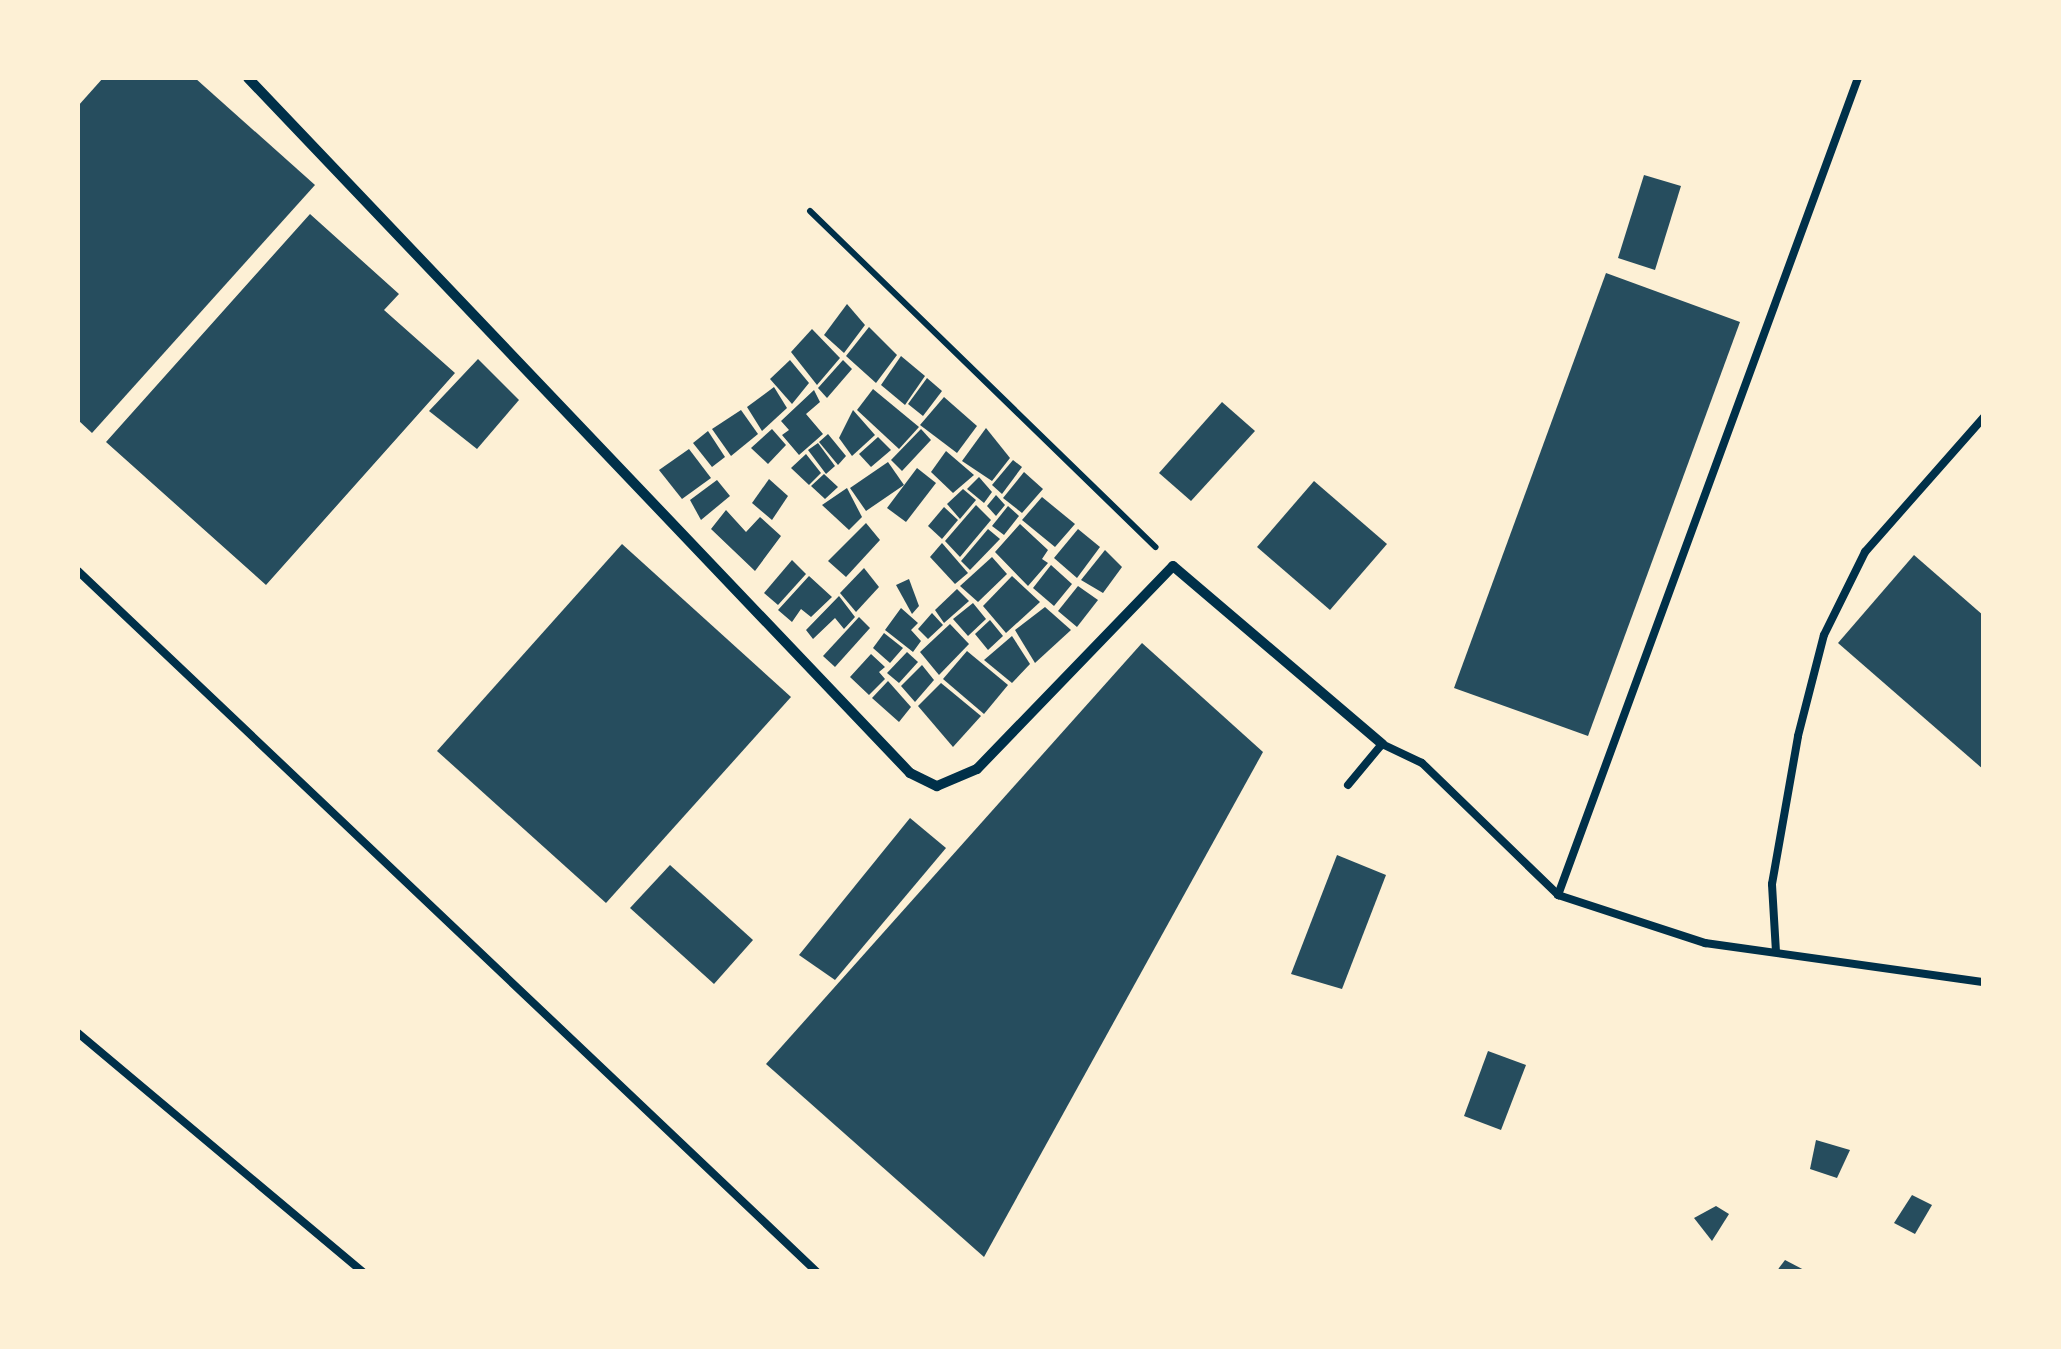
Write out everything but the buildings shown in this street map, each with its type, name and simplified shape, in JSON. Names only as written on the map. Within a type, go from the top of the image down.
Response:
[{"type":"street","points":[[248,78],[910,773],[937,786],[977,769],[1174,566],[1382,744]]},
{"type":"lane","points":[[1558,895],[1858,78]]},
{"type":"lane","points":[[1776,952],[1772,884],[1798,736],[1824,634],[1865,552],[1984,417]]},
{"type":"lane","points":[[78,570],[817,1272]]},
{"type":"lane","points":[[1348,785],[1382,744],[1422,763],[1558,895],[1705,943],[1984,982]]},
{"type":"lane","points":[[78,1033],[363,1272]]},
{"type":"path","points":[[810,210],[1174,566]]}]
